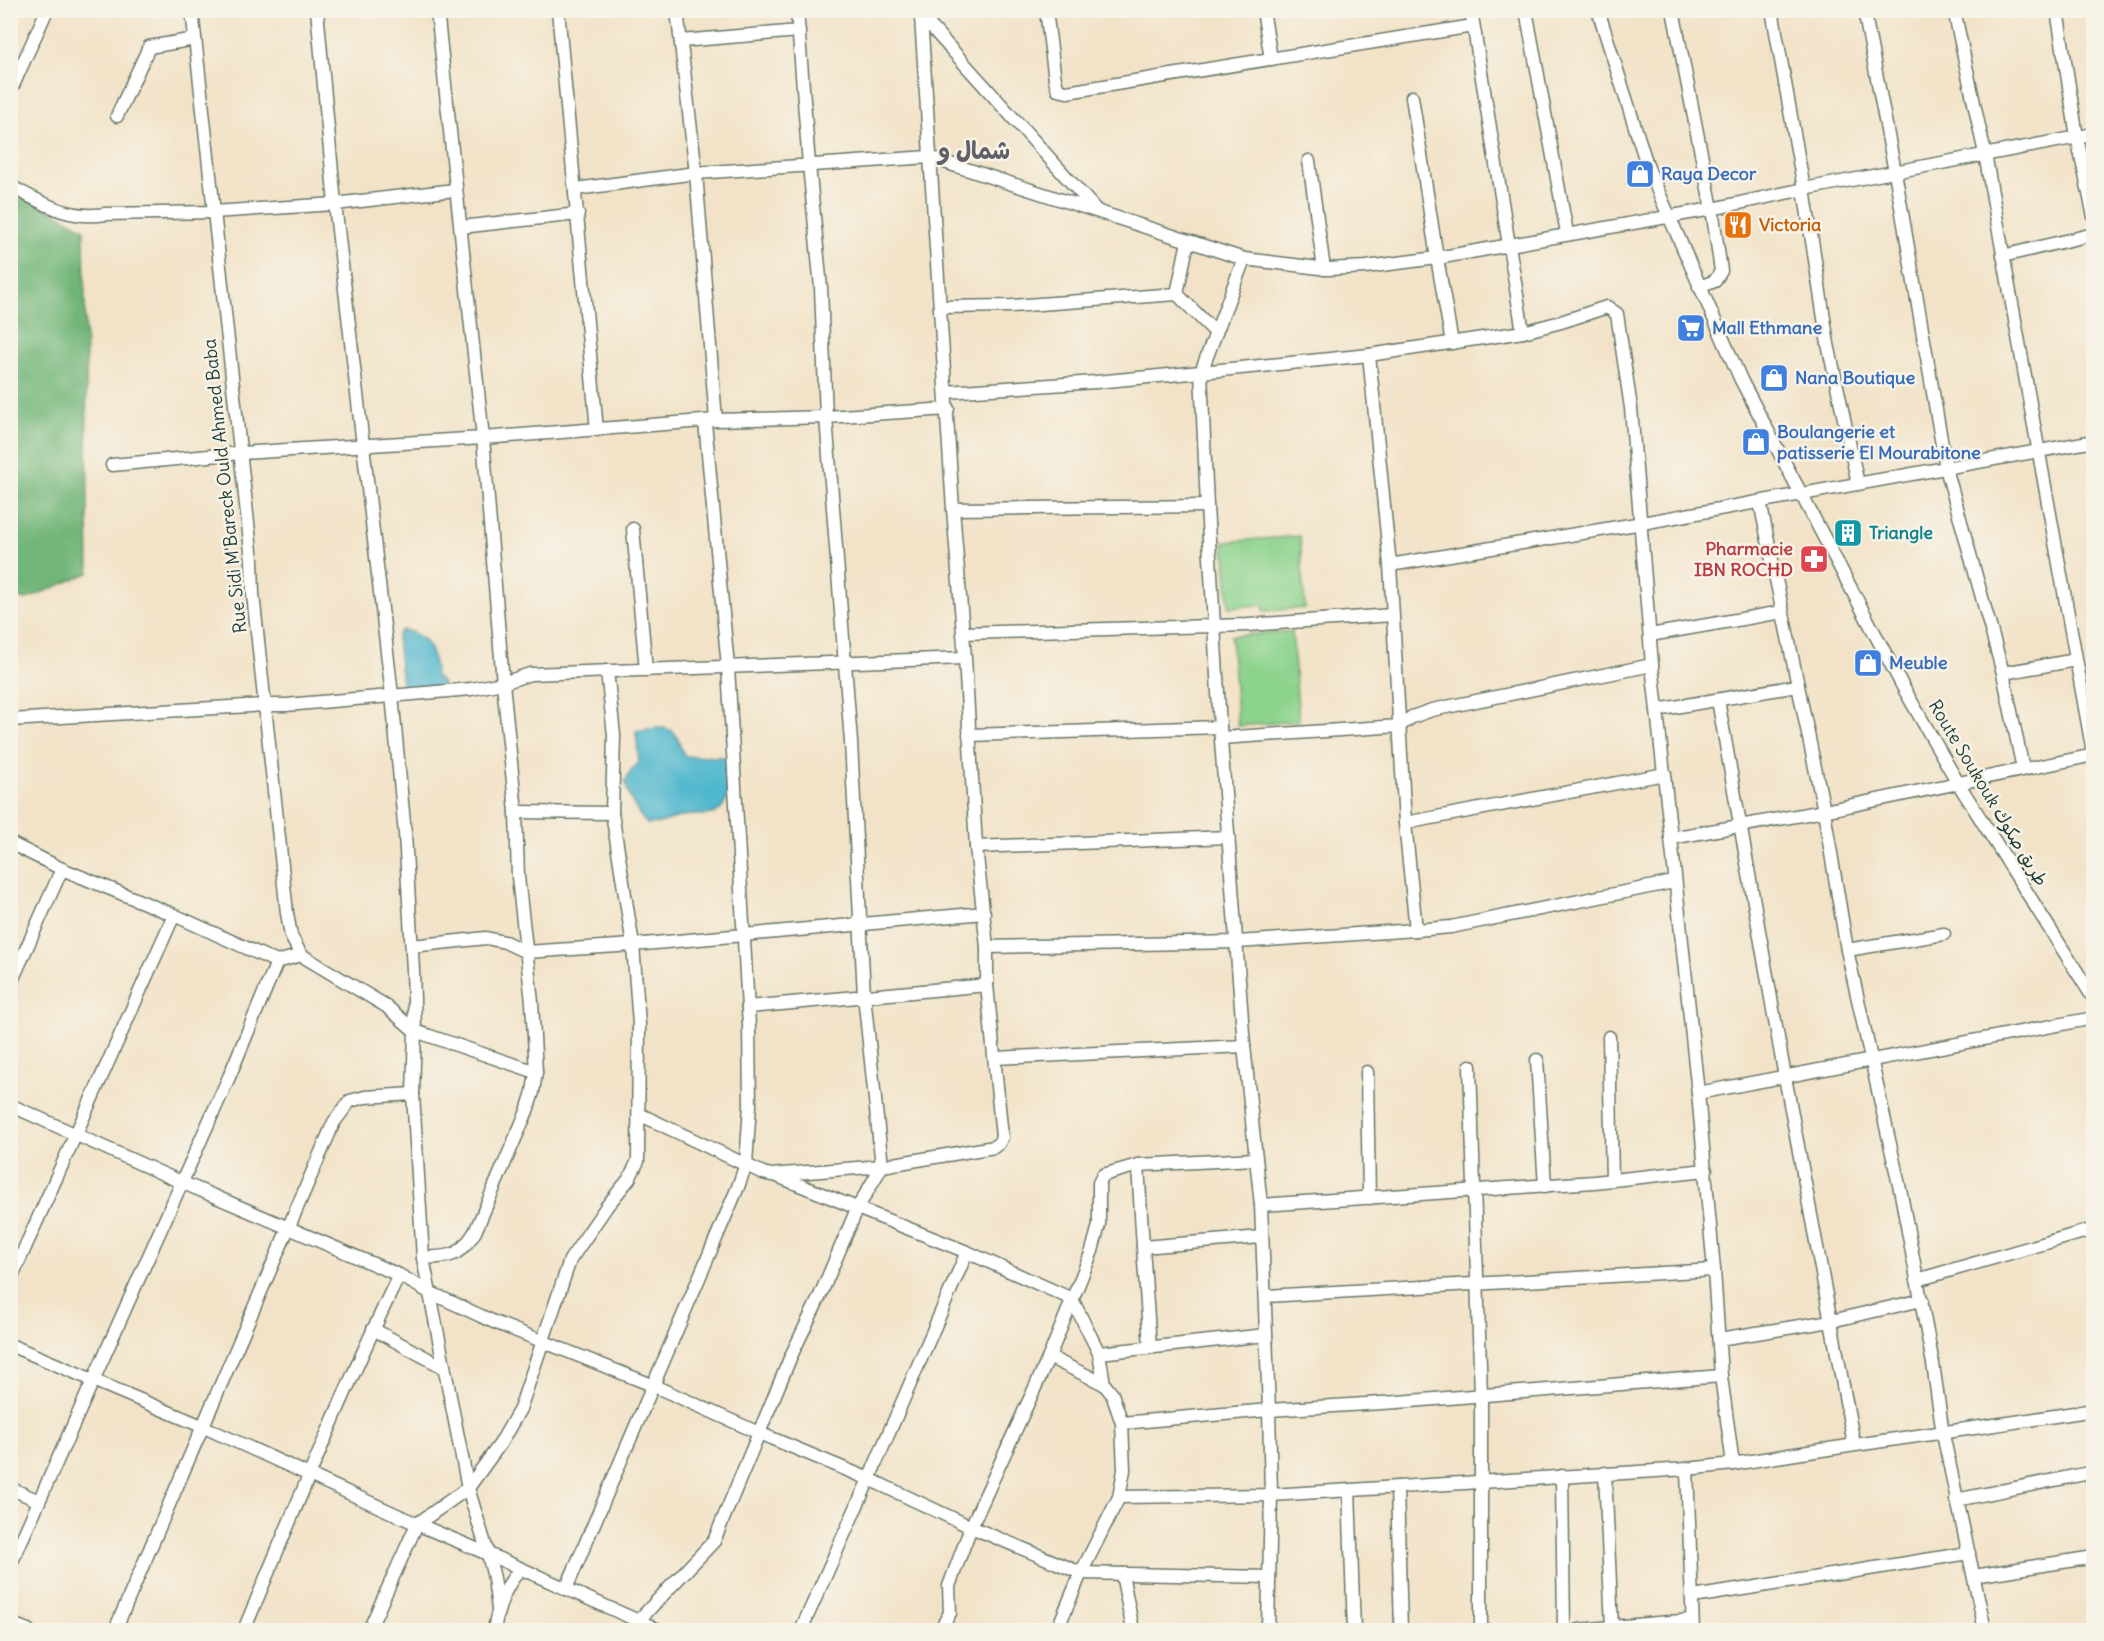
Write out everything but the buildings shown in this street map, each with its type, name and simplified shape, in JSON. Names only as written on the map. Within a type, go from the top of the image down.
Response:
[{"type":"street","points":[[10,92],[47,10]]},
{"type":"street","name":"Rue Sidi M'Bareck Ould Ahmed Baba","points":[[192,10],[241,453],[252,560],[253,594],[287,913],[291,936],[301,955]]},
{"type":"street","points":[[317,10],[336,204],[392,695],[405,834],[412,946],[414,1031],[412,1094],[423,1258],[468,1488],[494,1578],[498,1610]]},
{"type":"street","points":[[423,1258],[455,1254],[464,1249],[475,1233],[527,1111],[536,1072],[532,1002],[518,877],[516,812],[483,438],[437,10]]},
{"type":"street","points":[[558,10],[597,430]]},
{"type":"street","points":[[566,1589],[746,1164],[750,1105],[744,934],[696,173],[677,10]]},
{"type":"street","points":[[638,1621],[714,1541],[857,1209],[882,1166],[864,995],[846,663],[826,417],[821,288],[797,10]]},
{"type":"street","points":[[1046,10],[1055,80],[1058,90],[1062,92],[1473,26]]},
{"type":"street","points":[[1263,10],[1271,59]]},
{"type":"street","points":[[1471,10],[1523,332]]},
{"type":"street","points":[[1526,10],[1567,233]]},
{"type":"street","name":"Route Soukouk طريق صكوك","points":[[1598,10],[1648,168],[1741,380],[1867,619],[1958,783],[2094,999]]},
{"type":"street","points":[[1673,10],[1712,209],[1721,271],[1715,281],[1699,287]]},
{"type":"street","points":[[1772,10],[1804,189],[1828,344],[1858,484]]},
{"type":"street","points":[[1864,10],[1895,171],[1946,468],[2003,673],[2024,769]]},
{"type":"street","points":[[2057,10],[2077,136],[2094,217]]},
{"type":"street","points":[[1671,838],[1824,811],[2093,756],[1985,154],[1954,11]]},
{"type":"street","points":[[776,1176],[882,1166],[994,1147],[1002,1137],[987,985],[987,946],[976,847],[941,308],[918,14]]},
{"type":"street","points":[[918,14],[1097,212]]},
{"type":"street","points":[[681,41],[799,31]]},
{"type":"street","points":[[117,116],[149,47],[195,39]]},
{"type":"street","points":[[1412,97],[1452,343]]},
{"type":"street","points":[[576,189],[696,173],[929,157],[1244,259],[1324,269],[1366,267],[1437,258],[1668,215],[1712,209],[1895,171],[2094,134]]},
{"type":"street","points":[[1309,161],[1324,269]]},
{"type":"street","points":[[10,186],[62,212],[78,216],[213,212],[336,204],[455,190]]},
{"type":"street","points":[[460,227],[578,214]]},
{"type":"street","points":[[2003,256],[2094,234]]},
{"type":"street","points":[[1177,294],[1188,241]]},
{"type":"street","points":[[1244,259],[1201,372],[1220,733],[1244,1046],[1261,1205],[1266,1296],[1271,1495],[1268,1630]]},
{"type":"street","points":[[941,308],[1012,306],[1177,294],[1216,333]]},
{"type":"street","points":[[946,392],[1086,383],[1369,355],[1523,332],[1607,307],[1617,314],[1631,408],[1652,665],[1706,1170],[1721,1376],[1733,1464]]},
{"type":"street","points":[[1369,355],[1390,564],[1404,823],[1416,930]]},
{"type":"street","points":[[112,465],[241,453],[711,421],[826,417],[948,409]]},
{"type":"street","points":[[1390,564],[1642,523],[2094,441]]},
{"type":"street","points":[[1760,502],[1824,811],[1847,950],[1901,1194],[1922,1300],[1943,1434],[1984,1630]]},
{"type":"street","points":[[953,509],[1207,506]]},
{"type":"street","points":[[633,529],[646,670]]},
{"type":"street","points":[[1650,636],[1782,612]]},
{"type":"street","points":[[963,633],[1295,622],[1392,615]]},
{"type":"street","points":[[10,720],[286,705],[471,689],[503,683],[530,674],[965,658]]},
{"type":"street","points":[[2003,673],[2076,660]]},
{"type":"street","points":[[969,735],[1220,733],[1399,726],[1420,713],[1652,665]]},
{"type":"street","points":[[369,1630],[417,1524],[468,1488],[500,1444],[520,1409],[570,1260],[607,1206],[629,1179],[638,1161],[639,1024],[633,945],[612,813],[614,735],[607,671]]},
{"type":"street","points":[[1657,710],[1797,686]]},
{"type":"street","points":[[1718,700],[1785,1077],[1854,1444]]},
{"type":"street","points":[[1404,823],[1665,774]]},
{"type":"street","points":[[516,812],[612,813]]},
{"type":"street","points":[[976,847],[1108,844],[1229,837]]},
{"type":"street","points":[[10,843],[62,869],[174,915],[277,962],[301,955],[386,1006],[414,1031],[536,1072]]},
{"type":"street","points":[[10,985],[62,869]]},
{"type":"street","points":[[987,946],[1237,942],[1451,927],[1674,882]]},
{"type":"street","points":[[412,946],[486,938],[504,942],[526,952],[633,945],[861,923],[984,914]]},
{"type":"street","points":[[10,1281],[174,915]]},
{"type":"street","points":[[1847,950],[1944,934]]},
{"type":"street","points":[[10,1566],[229,1077],[277,962]]},
{"type":"street","points":[[748,1007],[987,985]]},
{"type":"street","points":[[1698,1093],[2094,1018]]},
{"type":"street","points":[[1609,1037],[1612,1180]]},
{"type":"street","points":[[996,1058],[1244,1046]]},
{"type":"street","points":[[1537,1060],[1545,1186]]},
{"type":"street","points":[[1470,1066],[1481,1395],[1481,1630]]},
{"type":"street","points":[[1367,1072],[1369,1198]]},
{"type":"street","points":[[115,1630],[334,1122],[350,1101],[365,1097],[412,1094]]},
{"type":"street","points":[[10,1105],[181,1182],[399,1275],[429,1292],[652,1385],[869,1479],[971,1527],[1081,1573],[1269,1577]]},
{"type":"street","points":[[639,1114],[763,1173],[776,1176],[967,1252],[1072,1299],[1099,1353],[1104,1384]]},
{"type":"street","points":[[940,1630],[950,1613],[949,1586],[971,1527],[1049,1357],[1096,1238],[1099,1225],[1099,1183],[1103,1175],[1138,1165],[1256,1159]]},
{"type":"street","points":[[1138,1165],[1150,1347]]},
{"type":"street","points":[[1261,1205],[1545,1186],[1706,1170]]},
{"type":"street","points":[[1917,1280],[2094,1230]]},
{"type":"street","points":[[1143,1247],[1261,1237]]},
{"type":"street","points":[[801,1630],[967,1252]]},
{"type":"street","points":[[1266,1296],[1714,1270]]},
{"type":"street","points":[[244,1630],[309,1475],[399,1275]]},
{"type":"street","points":[[1719,1339],[1831,1321],[1922,1300]]},
{"type":"street","points":[[373,1329],[443,1367]]},
{"type":"street","points":[[1099,1353],[1266,1335]]},
{"type":"street","points":[[10,1345],[204,1427],[659,1630]]},
{"type":"street","points":[[1049,1357],[1104,1384],[1112,1394],[1122,1423],[1124,1470],[1119,1497],[1081,1573],[1057,1630]]},
{"type":"street","points":[[1122,1423],[1721,1376]]},
{"type":"street","points":[[1119,1497],[1271,1495],[1687,1469],[1733,1464],[1854,1444],[1943,1434],[2094,1410]]},
{"type":"street","points":[[1578,1630],[1693,1625],[1687,1469]]},
{"type":"street","points":[[1956,1500],[2094,1472]]},
{"type":"street","points":[[1605,1473],[1612,1627]]},
{"type":"street","points":[[1563,1476],[1564,1630]]},
{"type":"street","points":[[1397,1487],[1401,1630]]},
{"type":"street","points":[[10,1488],[39,1501]]},
{"type":"street","points":[[1349,1490],[1354,1630]]},
{"type":"street","points":[[1693,1598],[1969,1553]]},
{"type":"street","points":[[1974,1576],[2094,1557]]},
{"type":"street","points":[[494,1630],[506,1588],[520,1569]]},
{"type":"street","points":[[1122,1574],[1133,1630]]},
{"type":"street","points":[[10,1623],[28,1630]]},
{"type":"green space","points":[[11,188],[84,229],[89,573],[24,600],[11,595]]},
{"type":"green space","points":[[1300,536],[1305,608],[1264,611],[1263,605],[1229,607],[1224,542]]},
{"type":"green space","points":[[1292,631],[1299,721],[1238,726],[1231,636]]},
{"type":"water","points":[[403,630],[419,636],[428,646],[434,660],[435,676],[443,684],[441,688],[412,689],[402,685],[397,638],[399,632]]},
{"type":"water","points":[[658,728],[675,733],[685,756],[723,757],[729,760],[728,791],[719,811],[708,815],[683,816],[652,824],[647,824],[639,815],[625,782],[631,770],[639,763],[636,731]]},
{"type":"place","name":"Raya Decor","points":[[1640,174]]},
{"type":"place","name":"Victoria","points":[[1738,225]]},
{"type":"place","name":"Mall Ethmane","points":[[1691,328]]},
{"type":"place","name":"Nana Boutique","points":[[1774,378]]},
{"type":"place","name":"Boulangerie et patisserie El Mourabitone","points":[[1756,442]]},
{"type":"place","name":"Triangle","points":[[1848,533]]},
{"type":"place","name":"Pharmacie IBN ROCHD","points":[[1814,559]]},
{"type":"place","name":"Meuble","points":[[1868,663]]},
{"type":"district","name":"شمال و","points":[[974,151]]}]
